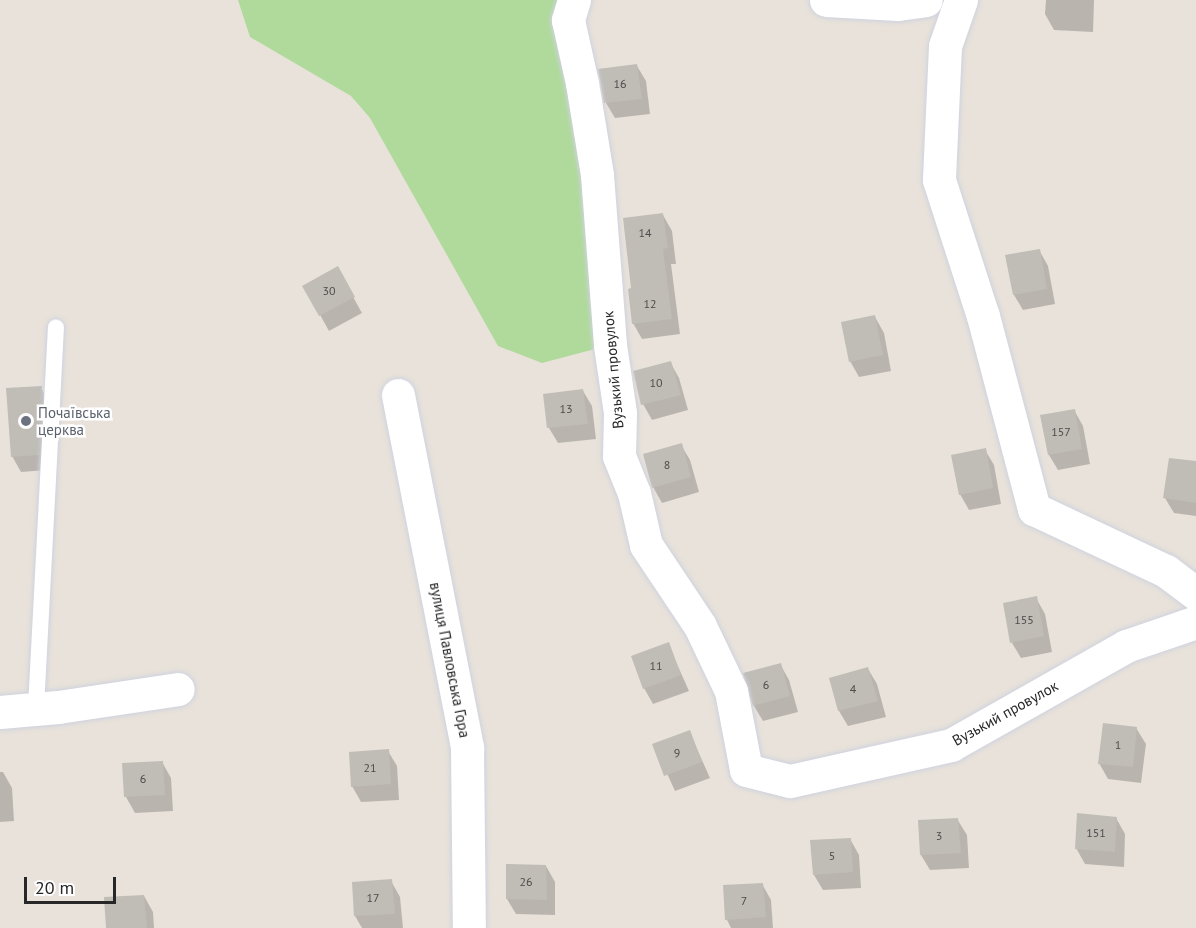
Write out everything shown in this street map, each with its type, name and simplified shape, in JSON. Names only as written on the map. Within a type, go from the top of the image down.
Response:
[{"type":"street","name":"Вузький провулок","points":[[574,0],[568,20],[582,83],[597,175],[610,345],[620,413],[619,456],[634,493],[646,545],[700,627],[730,691],[746,770],[790,781],[951,745],[1126,646],[1196,622]]},
{"type":"street","points":[[826,0],[898,4],[926,0]]},
{"type":"street","points":[[961,0],[945,46],[939,180],[983,316],[1034,509],[1166,571],[1196,594]]},
{"type":"street","name":"вулиця Павловська Гора","points":[[398,395],[466,748],[469,928]]},
{"type":"street","points":[[0,712],[178,689]]},
{"type":"lane","points":[[36,708],[56,328]]},
{"type":"green space","points":[[238,0],[574,0],[610,345],[542,363],[498,346],[370,118],[351,96],[250,37]]},
{"type":"building","points":[[637,64],[642,99],[604,103],[598,69]]},
{"type":"building","points":[[663,213],[668,248],[663,249],[672,319],[632,324],[628,289],[631,288],[623,218]]},
{"type":"building","points":[[1040,249],[1047,289],[1013,295],[1005,255]]},
{"type":"building","points":[[338,266],[355,297],[319,316],[302,286]]},
{"type":"building","points":[[875,315],[883,355],[849,362],[841,322]]},
{"type":"building","points":[[671,361],[681,395],[641,405],[633,371]]},
{"type":"building","name":"Почаївська церква","points":[[42,386],[39,455],[11,457],[6,388]]},
{"type":"building","points":[[583,389],[588,424],[547,428],[543,394]]},
{"type":"building","points":[[1075,409],[1082,449],[1048,455],[1040,415]]},
{"type":"building","points":[[682,443],[691,477],[652,488],[643,454]]},
{"type":"building","points":[[986,448],[993,488],[959,495],[951,455]]},
{"type":"building","points":[[1169,458],[1196,461],[1196,503],[1163,498]]},
{"type":"building","points":[[1037,596],[1044,636],[1010,643],[1003,603]]},
{"type":"building","points":[[669,642],[681,675],[643,689],[631,656]]},
{"type":"building","points":[[781,663],[790,696],[753,706],[743,673]]},
{"type":"building","points":[[868,667],[878,701],[838,711],[829,678]]},
{"type":"building","points":[[1103,723],[1137,727],[1133,767],[1098,764]]},
{"type":"building","points":[[690,730],[702,762],[664,776],[652,744]]},
{"type":"building","points":[[389,749],[391,784],[351,787],[349,752]]},
{"type":"building","points":[[163,761],[165,795],[124,797],[122,763]]},
{"type":"building","points":[[1077,813],[1117,817],[1115,852],[1075,849]]},
{"type":"building","points":[[958,818],[961,853],[920,855],[918,820]]},
{"type":"building","points":[[851,838],[853,872],[813,875],[810,840]]},
{"type":"building","points":[[506,864],[546,865],[547,900],[506,899]]},
{"type":"building","points":[[392,879],[395,914],[354,916],[352,882]]},
{"type":"building","points":[[763,883],[766,917],[725,920],[723,885]]},
{"type":"building","points":[[144,895],[147,928],[106,928],[104,897]]},
{"type":"place","name":"Почаївська церква","points":[[26,421]]}]
